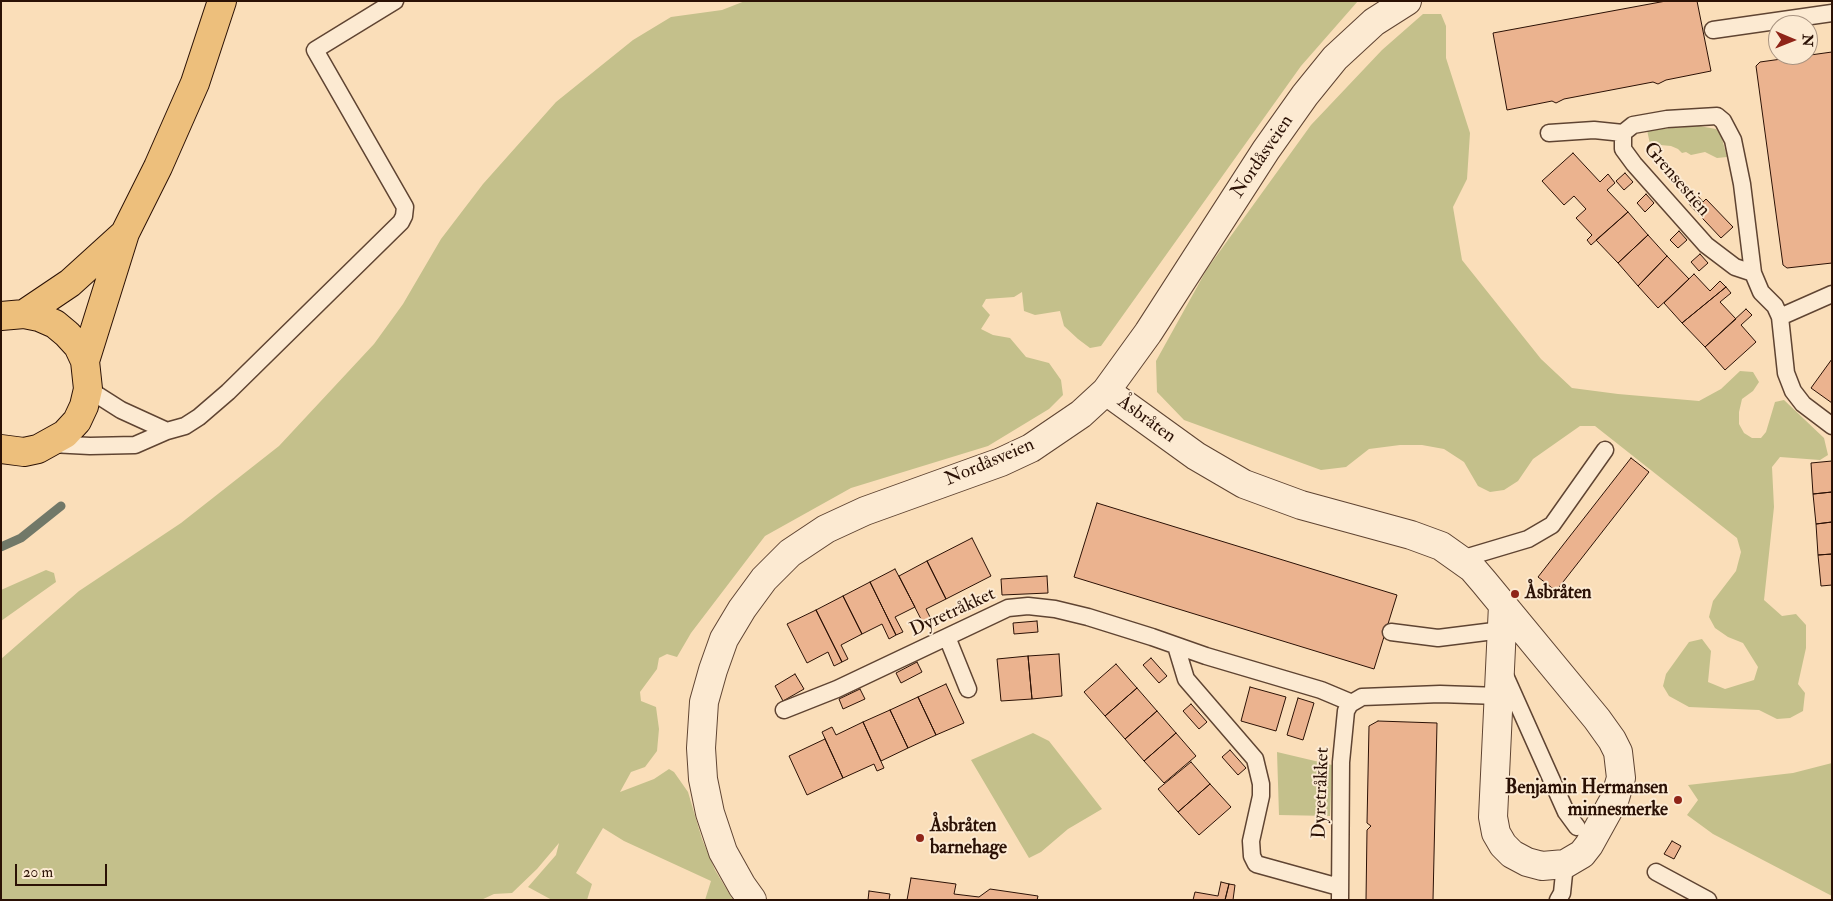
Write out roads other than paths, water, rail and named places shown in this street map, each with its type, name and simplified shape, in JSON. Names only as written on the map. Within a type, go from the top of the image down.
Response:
[{"type":"main road","points":[[85,361],[125,233],[158,167],[195,83],[222,1]]},
{"type":"main road","points":[[12,315],[70,283],[125,233]]},
{"type":"main road","points":[[4,452],[38,449],[65,434],[76,421],[84,406],[88,389],[85,361],[78,346],[55,324],[39,317],[12,315]]},
{"type":"street","name":"Nordåsveien","points":[[752,900],[723,852],[710,813],[703,779],[701,748],[704,702],[712,670],[724,639],[764,578],[790,553],[826,529],[865,511],[1001,462],[1031,448],[1081,414],[1106,391],[1148,332],[1266,150],[1305,95],[1335,58],[1374,22],[1407,1]]},
{"type":"street","name":"Åsbråten","points":[[1106,391],[1196,456],[1244,484],[1301,506],[1411,535],[1441,546],[1462,559],[1502,617],[1597,719],[1618,752],[1621,778],[1615,798],[1589,845],[1582,854],[1566,864]]},
{"type":"street","points":[[1502,617],[1493,817],[1496,833],[1503,845],[1512,854],[1527,862],[1542,866],[1566,864]]},
{"type":"lane","points":[[50,444],[90,446],[135,445],[167,431],[185,426],[208,411],[401,222],[404,216],[404,207],[315,50],[395,1]]},
{"type":"lane","points":[[1818,17],[1832,13]]},
{"type":"lane","points":[[1713,30],[1768,24]]},
{"type":"lane","name":"Grensestien","points":[[1753,273],[1735,267],[1706,245],[1634,164],[1623,149],[1623,133],[1633,124],[1716,116],[1723,122],[1732,140],[1740,175],[1753,273],[1761,292],[1775,306],[1780,318],[1786,373],[1793,391],[1803,404],[1832,426]]},
{"type":"lane","points":[[1550,133],[1585,130],[1623,133]]},
{"type":"lane","points":[[1780,318],[1832,294]]},
{"type":"lane","points":[[88,389],[121,410],[167,431]]},
{"type":"lane","points":[[1462,559],[1528,539],[1552,525],[1605,450]]},
{"type":"lane","name":"Dyretråkket","points":[[784,710],[837,689],[1008,608],[1028,606],[1055,609],[1088,618],[1321,690],[1352,703],[1346,711],[1342,762],[1340,893],[1256,864],[1252,856],[1251,842],[1261,796],[1261,784],[1255,759],[1186,679],[1176,646]]},
{"type":"lane","points":[[1392,632],[1438,638],[1502,617]]},
{"type":"lane","points":[[947,637],[968,689]]},
{"type":"lane","points":[[1501,666],[1566,812],[1577,827]]},
{"type":"lane","points":[[1352,703],[1362,697],[1440,694],[1499,696]]},
{"type":"lane","points":[[1558,900],[1562,893],[1566,864]]},
{"type":"lane","points":[[1656,872],[1708,900]]},
{"type":"waterway","points":[[1,547],[21,538],[61,506]]},
{"type":"place","name":"Åsbråten","points":[[1515,594]]},
{"type":"place","name":"Benjamin Hermansen minnesmerke","points":[[1678,800]]},
{"type":"place","name":"Åsbråten barnehage","points":[[920,838]]}]
